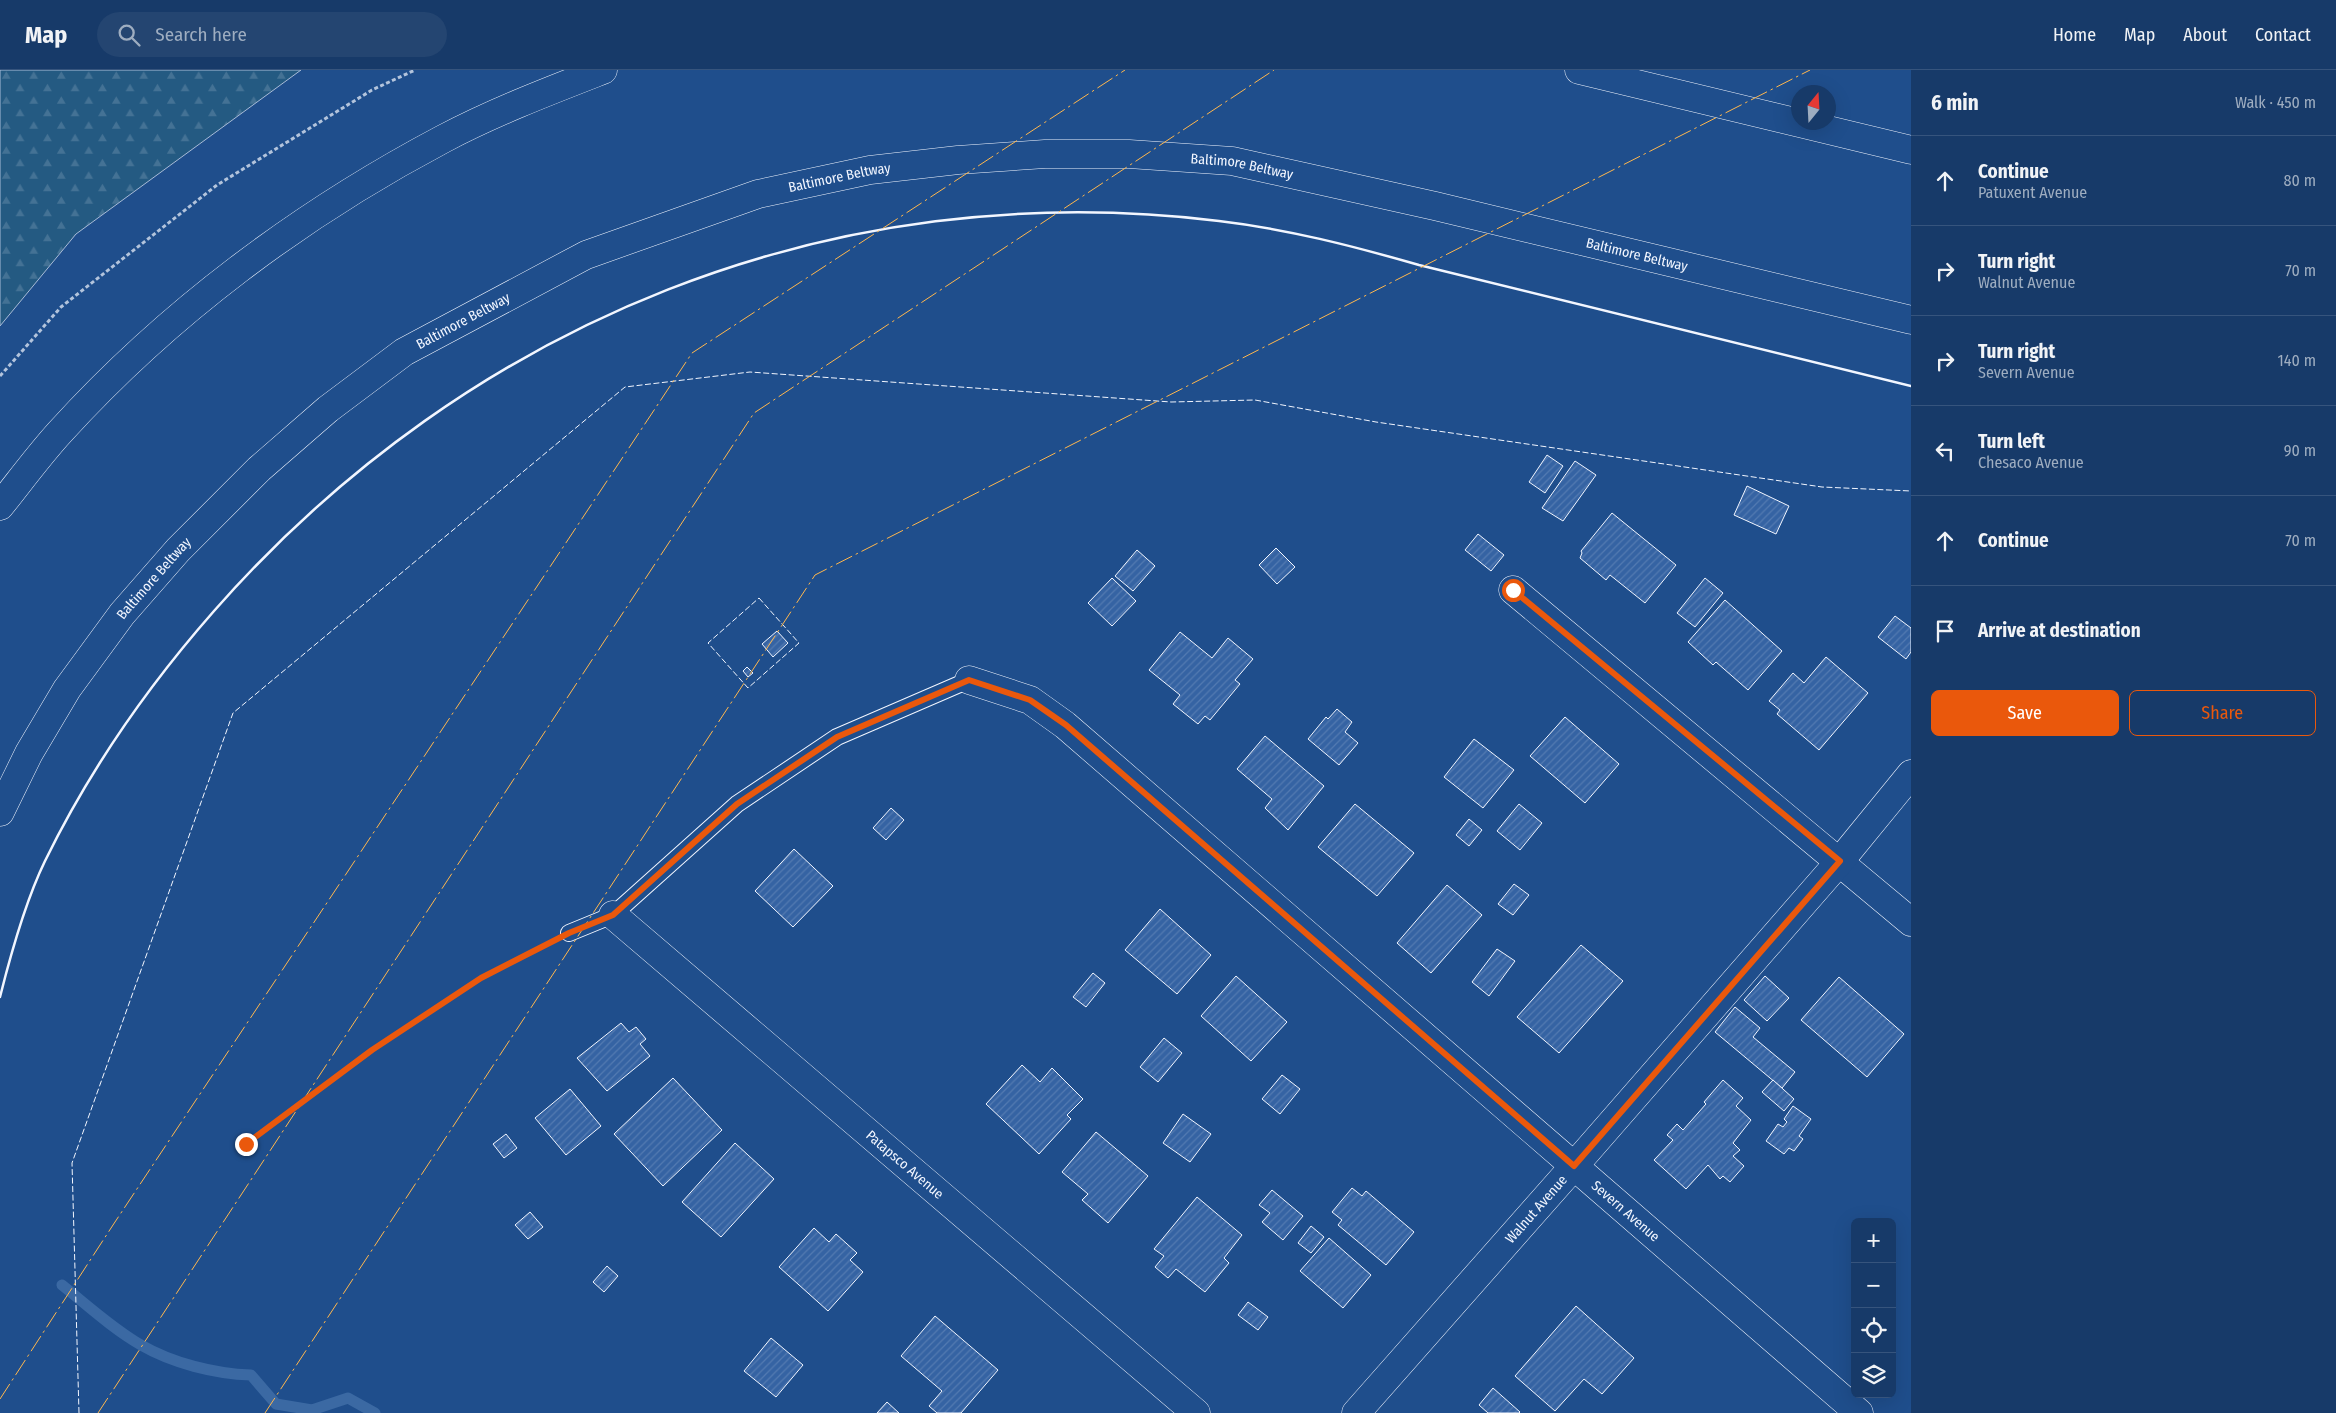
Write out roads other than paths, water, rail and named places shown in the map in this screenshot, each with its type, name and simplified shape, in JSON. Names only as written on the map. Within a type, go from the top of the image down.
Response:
[{"type":"main road","points":[[0,506],[60,432],[141,350],[227,279],[265,251],[327,207],[444,139],[540,94],[603,70]]},
{"type":"main road","points":[[1579,70],[1911,150]]},
{"type":"main road","name":"Baltimore Beltway","points":[[0,812],[30,753],[67,689],[122,614],[184,543],[259,469],[328,409],[404,352],[586,255],[758,194],[870,170],[1045,154],[1129,154],[1232,162],[1435,206],[1911,320]]},
{"type":"main road","points":[[1513,590],[1911,922]]},
{"type":"main road","name":"Severn Avenue","points":[[969,680],[1030,700],[1066,725],[1859,1413]]},
{"type":"main road","name":"Walnut Avenue","points":[[1356,1413],[1840,861],[1911,774]]},
{"type":"main road","name":"Patapsco Avenue","points":[[613,915],[1196,1413]]},
{"type":"lane","points":[[569,933],[613,915],[737,804],[837,737],[969,680]]},
{"type":"waterway","points":[[62,1285],[110,1324],[141,1345],[166,1357],[194,1366],[209,1370],[251,1375],[276,1404],[312,1410],[348,1398],[375,1413]]}]
